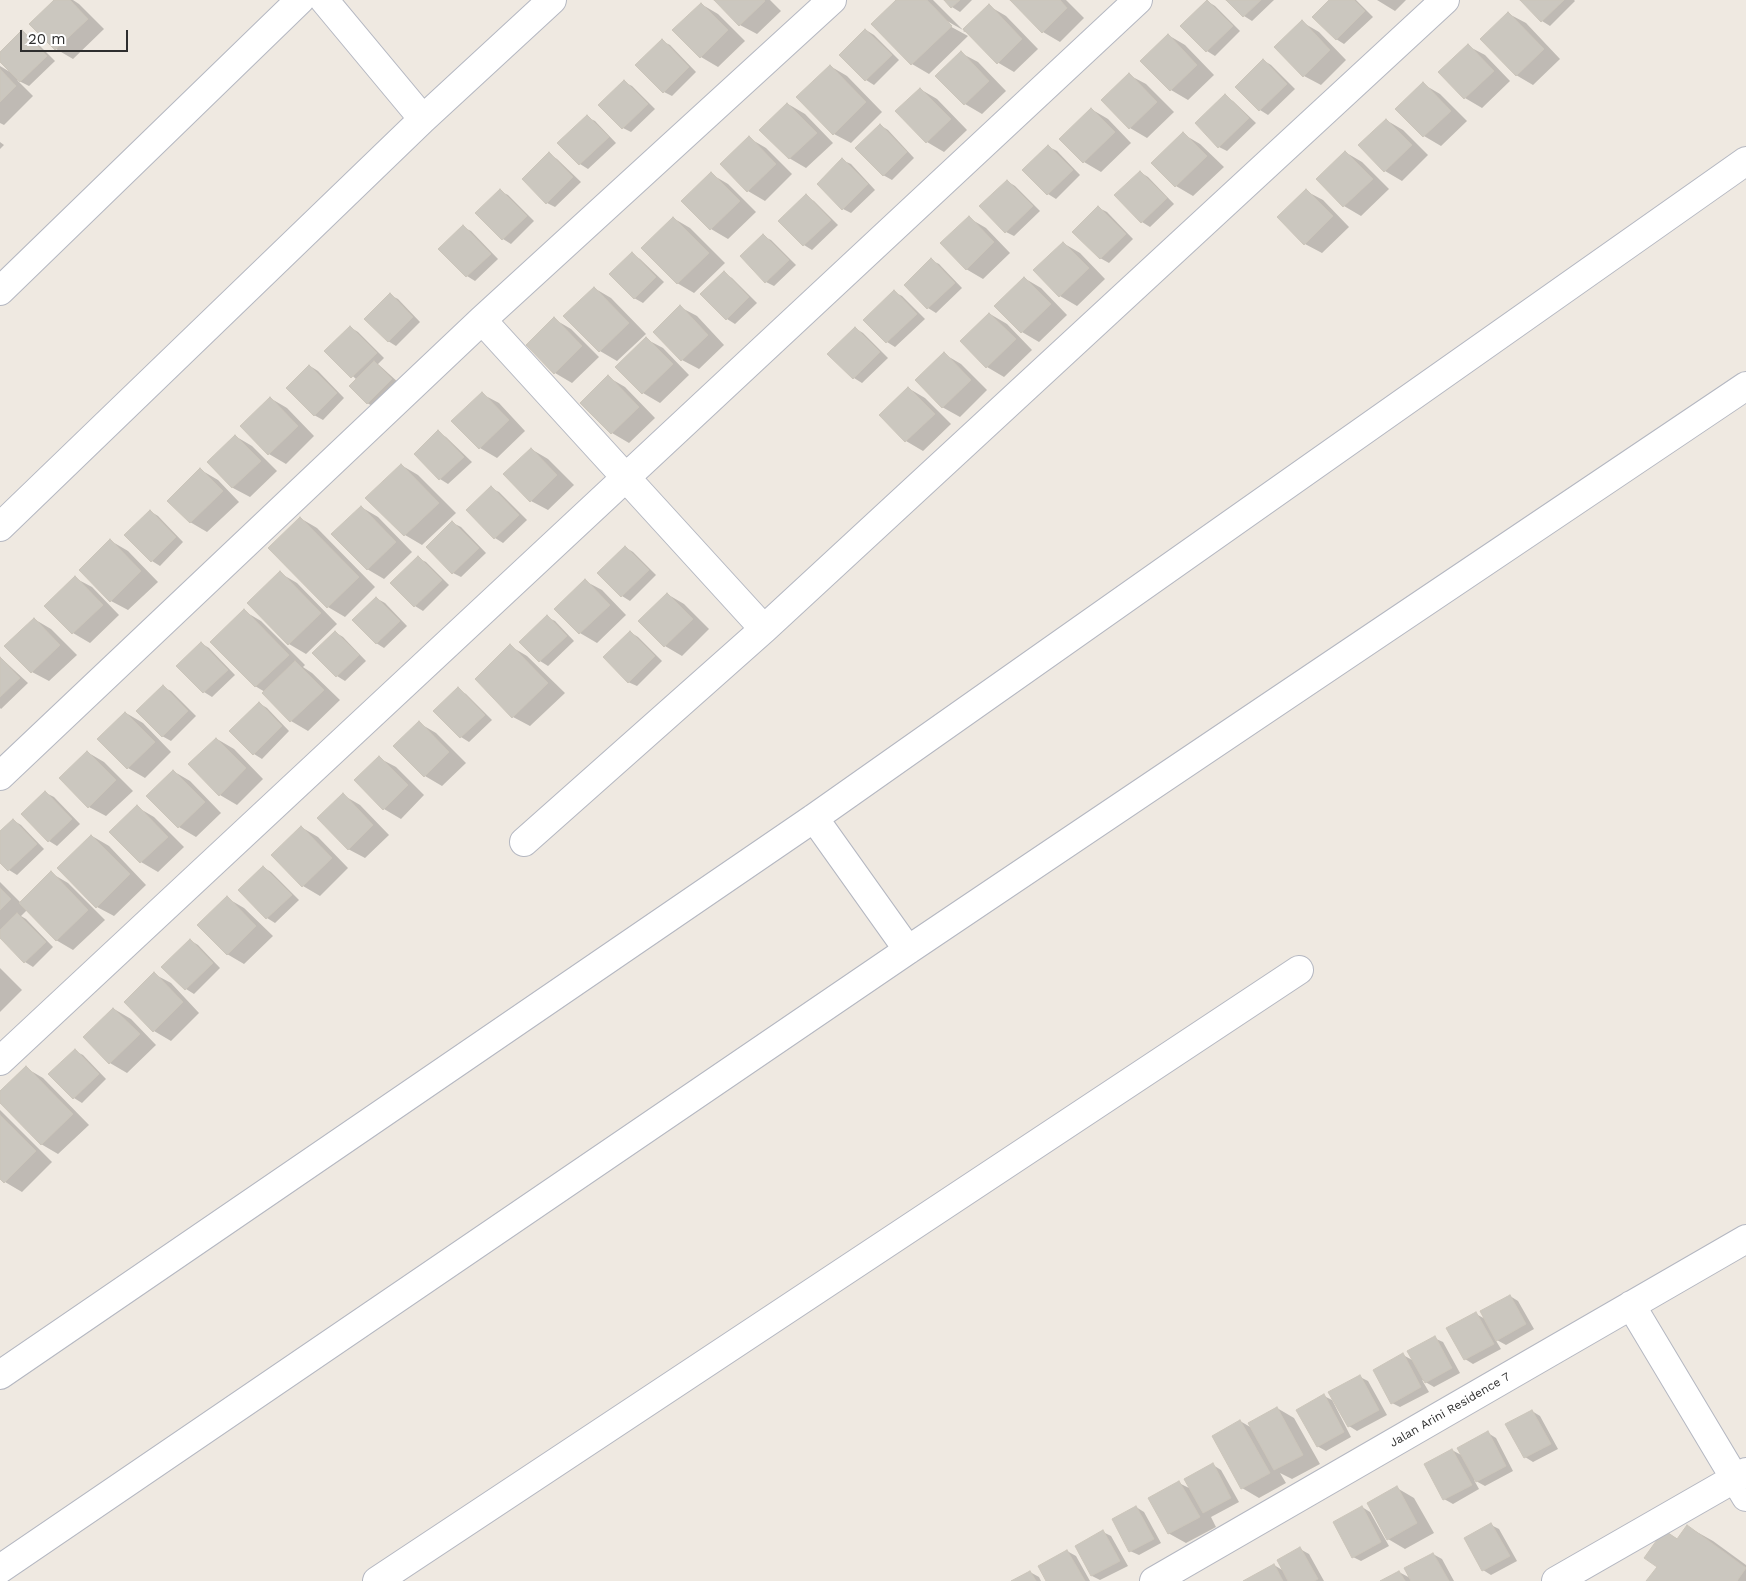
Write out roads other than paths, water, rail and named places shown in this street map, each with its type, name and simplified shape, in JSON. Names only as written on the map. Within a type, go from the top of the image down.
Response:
[{"type":"street","points":[[0,291],[300,0]]},
{"type":"street","points":[[324,0],[423,118]]},
{"type":"street","points":[[0,528],[423,118],[552,0]]},
{"type":"street","points":[[0,776],[482,320],[832,0]]},
{"type":"street","points":[[0,1060],[1138,0]]},
{"type":"street","points":[[524,842],[764,629],[1445,0]]},
{"type":"street","points":[[0,1375],[814,818],[1746,161]]},
{"type":"street","points":[[482,320],[764,629]]},
{"type":"street","points":[[0,1569],[908,950],[1746,386]]},
{"type":"street","points":[[814,818],[908,950]]},
{"type":"street","points":[[377,1581],[1299,970]]},
{"type":"street","name":"Jalan Arini Residence 7","points":[[1154,1581],[1746,1239]]},
{"type":"street","points":[[1556,1581],[1742,1482],[1631,1305]]}]
